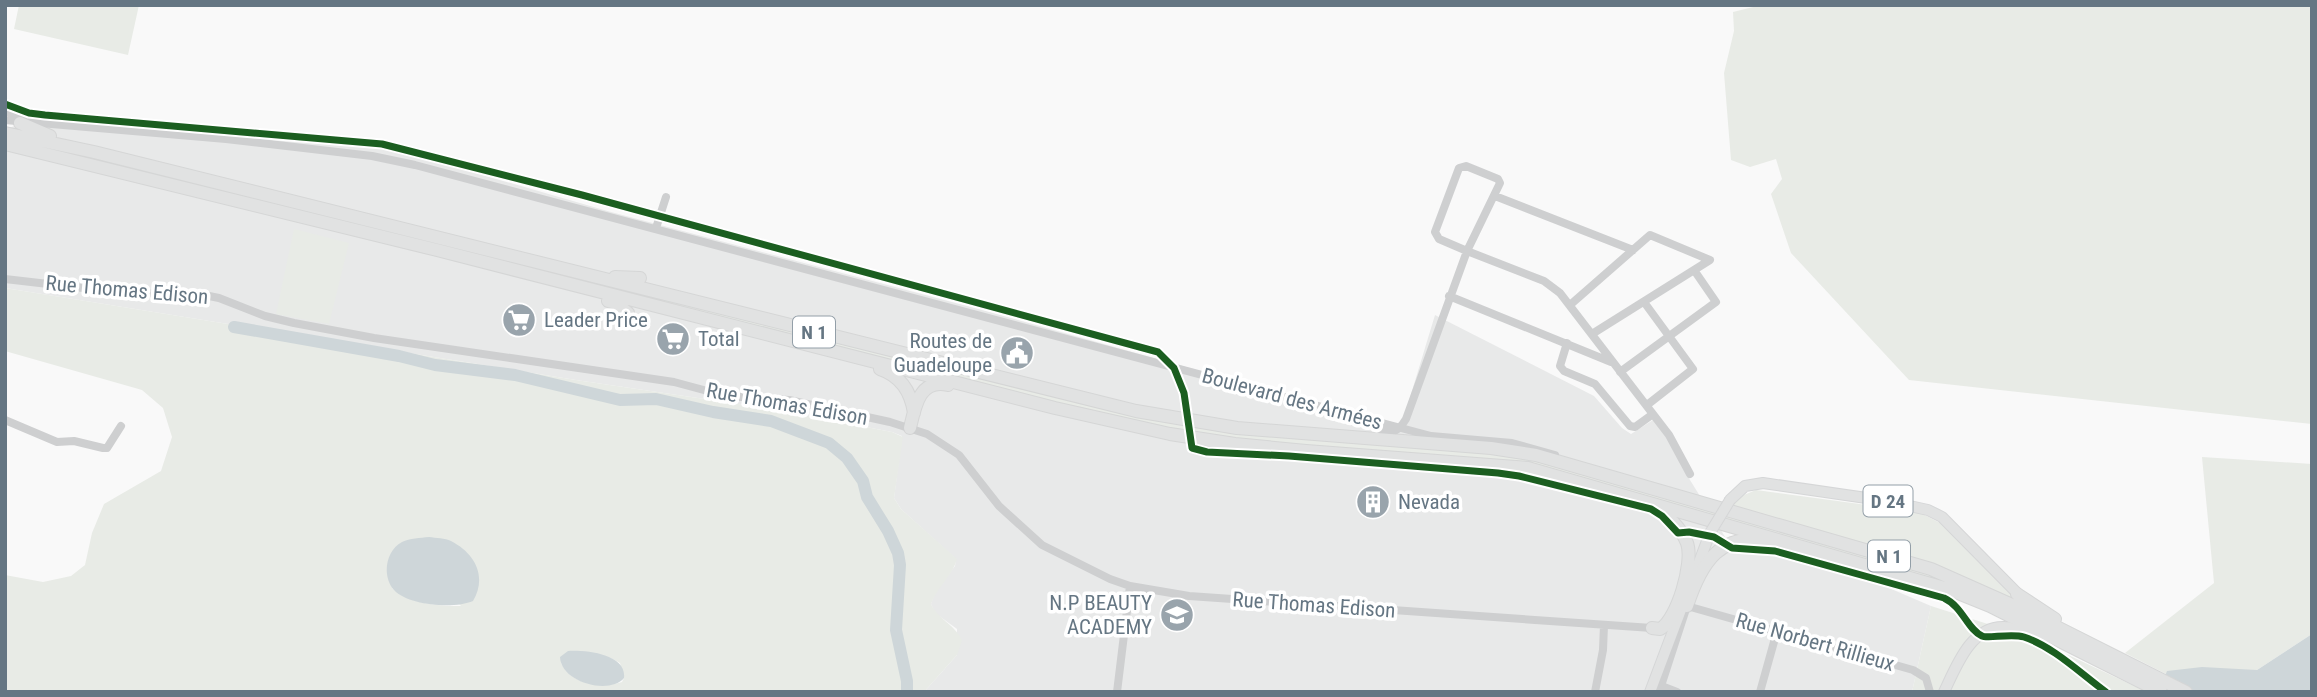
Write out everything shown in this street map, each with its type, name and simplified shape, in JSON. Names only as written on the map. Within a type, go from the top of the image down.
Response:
[{"type":"highway","points":[[20,123],[93,152]]},
{"type":"highway","name":"N 1","points":[[5,133],[93,152],[1136,411],[1192,422],[1309,435],[1514,450],[1931,569],[1976,588],[2079,645]]},
{"type":"highway","name":"N 1","points":[[5,144],[1055,408],[1170,434],[1235,444],[1528,468],[1948,589],[2189,692]]},
{"type":"highway","points":[[5,150],[89,165]]},
{"type":"highway","points":[[525,273],[561,288],[616,303],[628,313]]},
{"type":"highway","points":[[576,273],[640,278]]},
{"type":"highway","points":[[685,290],[692,296],[781,324]]},
{"type":"highway","points":[[691,327],[701,325],[780,338]]},
{"type":"highway","points":[[807,345],[890,373],[907,389],[914,413]]},
{"type":"highway","points":[[910,428],[923,391],[935,384],[1032,406],[1055,408]]},
{"type":"highway","points":[[1648,502],[1669,517],[1688,545],[1689,556],[1685,579],[1669,622],[1660,629],[1652,628]]},
{"type":"highway","points":[[1687,606],[1707,559],[1715,552],[1737,543],[1766,541],[1865,564]]},
{"type":"highway","points":[[2017,594],[2130,667]]},
{"type":"highway","name":"N 1","points":[[2130,667],[2161,692]]},
{"type":"main road","name":"D 24","points":[[1656,688],[1710,533],[1730,500],[1745,486],[1763,483],[1913,506],[1942,517],[1985,558],[2017,594],[2079,645]]},
{"type":"main road","points":[[1944,692],[1972,642],[1989,629],[2018,629],[2079,645]]},
{"type":"street","name":"Boulevard des Armées","points":[[5,115],[20,123],[226,139],[372,156],[656,228],[1431,436],[1512,443],[1600,473]]},
{"type":"street","name":"Boulevard des Armées","points":[[5,115],[41,123]]},
{"type":"street","points":[[1401,427],[1466,251],[1500,183],[1498,179],[1466,166],[1459,168],[1436,235],[1442,241],[1466,251],[1544,281],[1570,305],[1669,435],[1690,474]]},
{"type":"street","points":[[1495,196],[1633,250]]},
{"type":"street","points":[[656,228],[666,197]]},
{"type":"street","points":[[1570,305],[1650,235],[1710,260],[1592,334]]},
{"type":"street","points":[[1620,372],[1716,302],[1695,270]]},
{"type":"street","name":"Rue Thomas Edison","points":[[5,279],[117,292],[199,294],[219,298],[269,317],[347,333],[674,382],[726,397],[789,400],[910,428],[933,437],[959,455],[999,506],[1036,540],[1130,586],[1189,596],[1652,628]]},
{"type":"street","points":[[1449,296],[1613,362]]},
{"type":"street","points":[[1644,302],[1693,369],[1647,405]]},
{"type":"street","points":[[1567,343],[1560,366],[1563,371],[1595,384],[1630,426],[1635,427],[1653,414]]},
{"type":"street","points":[[5,420],[57,442],[74,441],[103,448],[111,444],[121,426]]},
{"type":"street","points":[[1117,692],[1130,586]]},
{"type":"street","points":[[1677,692],[1656,688],[1687,606]]},
{"type":"street","name":"Rue Norbert Rillieux","points":[[1687,606],[1904,666],[1922,674],[1930,692]]},
{"type":"street","points":[[1595,692],[1603,650],[1604,625]]},
{"type":"street","points":[[1760,692],[1777,631]]},
{"type":"shaded area","points":[[19,5],[139,5],[128,55],[14,29]]},
{"type":"shaded area","points":[[1754,5],[2312,5],[2312,424],[1909,380],[1791,253],[1771,194],[1782,179],[1776,159],[1750,167],[1731,160],[1724,73],[1734,31],[1733,12]]},
{"type":"shaded area","points":[[39,115],[68,121],[223,127],[389,148],[611,212],[982,310],[1401,427],[1435,315],[1594,396],[1622,428],[1631,434],[1653,420],[1673,443],[1682,467],[1727,540],[1889,588],[1931,606],[1912,692],[924,692],[957,655],[957,629],[935,613],[931,604],[935,592],[955,566],[956,559],[901,509],[894,498],[902,436],[773,409],[5,288],[5,130]]},
{"type":"shaded area","points":[[5,136],[1180,426],[1538,460],[1926,573],[1977,594],[1575,476],[1185,432],[1014,392],[5,140]]},
{"type":"shaded area","points":[[294,229],[349,243],[329,324],[276,314]]},
{"type":"shaded area","points":[[5,288],[773,409],[892,432],[903,437],[894,498],[901,509],[957,559],[931,604],[962,640],[957,655],[924,692],[5,692],[5,575],[43,582],[71,576],[85,565],[92,533],[104,504],[161,471],[172,437],[163,408],[142,390],[5,351]],"holes":[[[401,543],[461,606],[415,601],[392,588],[390,556]],[[576,651],[611,658],[620,663],[624,678],[622,682],[596,685],[572,676],[561,663]]]},
{"type":"shaded area","points":[[2202,457],[2312,464],[2312,634],[2257,670],[2168,671],[2166,674],[2125,653],[2214,583]]},
{"type":"shaded area","points":[[1756,490],[1919,512],[1944,525],[2019,603],[1731,507],[1739,497]]},
{"type":"shaded area","points":[[429,537],[451,541],[473,559],[479,583],[473,601],[455,605],[421,603],[401,595],[390,585],[387,564],[396,546],[415,538]]},
{"type":"shaded area","points":[[1931,606],[2032,638],[2147,692],[1912,692]]},
{"type":"shaded area","points":[[2312,634],[2312,692],[2163,692],[2160,689],[2167,671],[2202,667],[2257,670]]},
{"type":"shaded area","points":[[568,651],[604,655],[619,664],[624,678],[608,686],[577,680],[562,666],[560,657]]},
{"type":"waterway","points":[[234,327],[399,356],[435,365],[515,375],[620,400],[656,399],[771,421],[829,443],[847,458],[863,481],[867,497],[898,553],[900,565],[896,630],[907,692]]},
{"type":"cycle path","points":[[5,104],[29,113],[45,115],[382,144],[582,195],[1158,352],[1174,368],[1184,393],[1192,448],[1207,452],[1498,473],[1651,509],[1678,533],[1689,532],[1714,537],[1732,548],[1775,551],[1944,598],[1956,607],[1972,628],[1982,636],[2019,636],[2035,641],[2106,692]]},
{"type":"place","name":"Leader Price","points":[[519,320]]},
{"type":"place","name":"Total","points":[[673,339]]},
{"type":"place","name":"Routes de Guadeloupe","points":[[1017,353]]},
{"type":"place","name":"Nevada","points":[[1373,502]]},
{"type":"place","name":"N.P BEAUTY ACADEMY","points":[[1177,615]]}]
